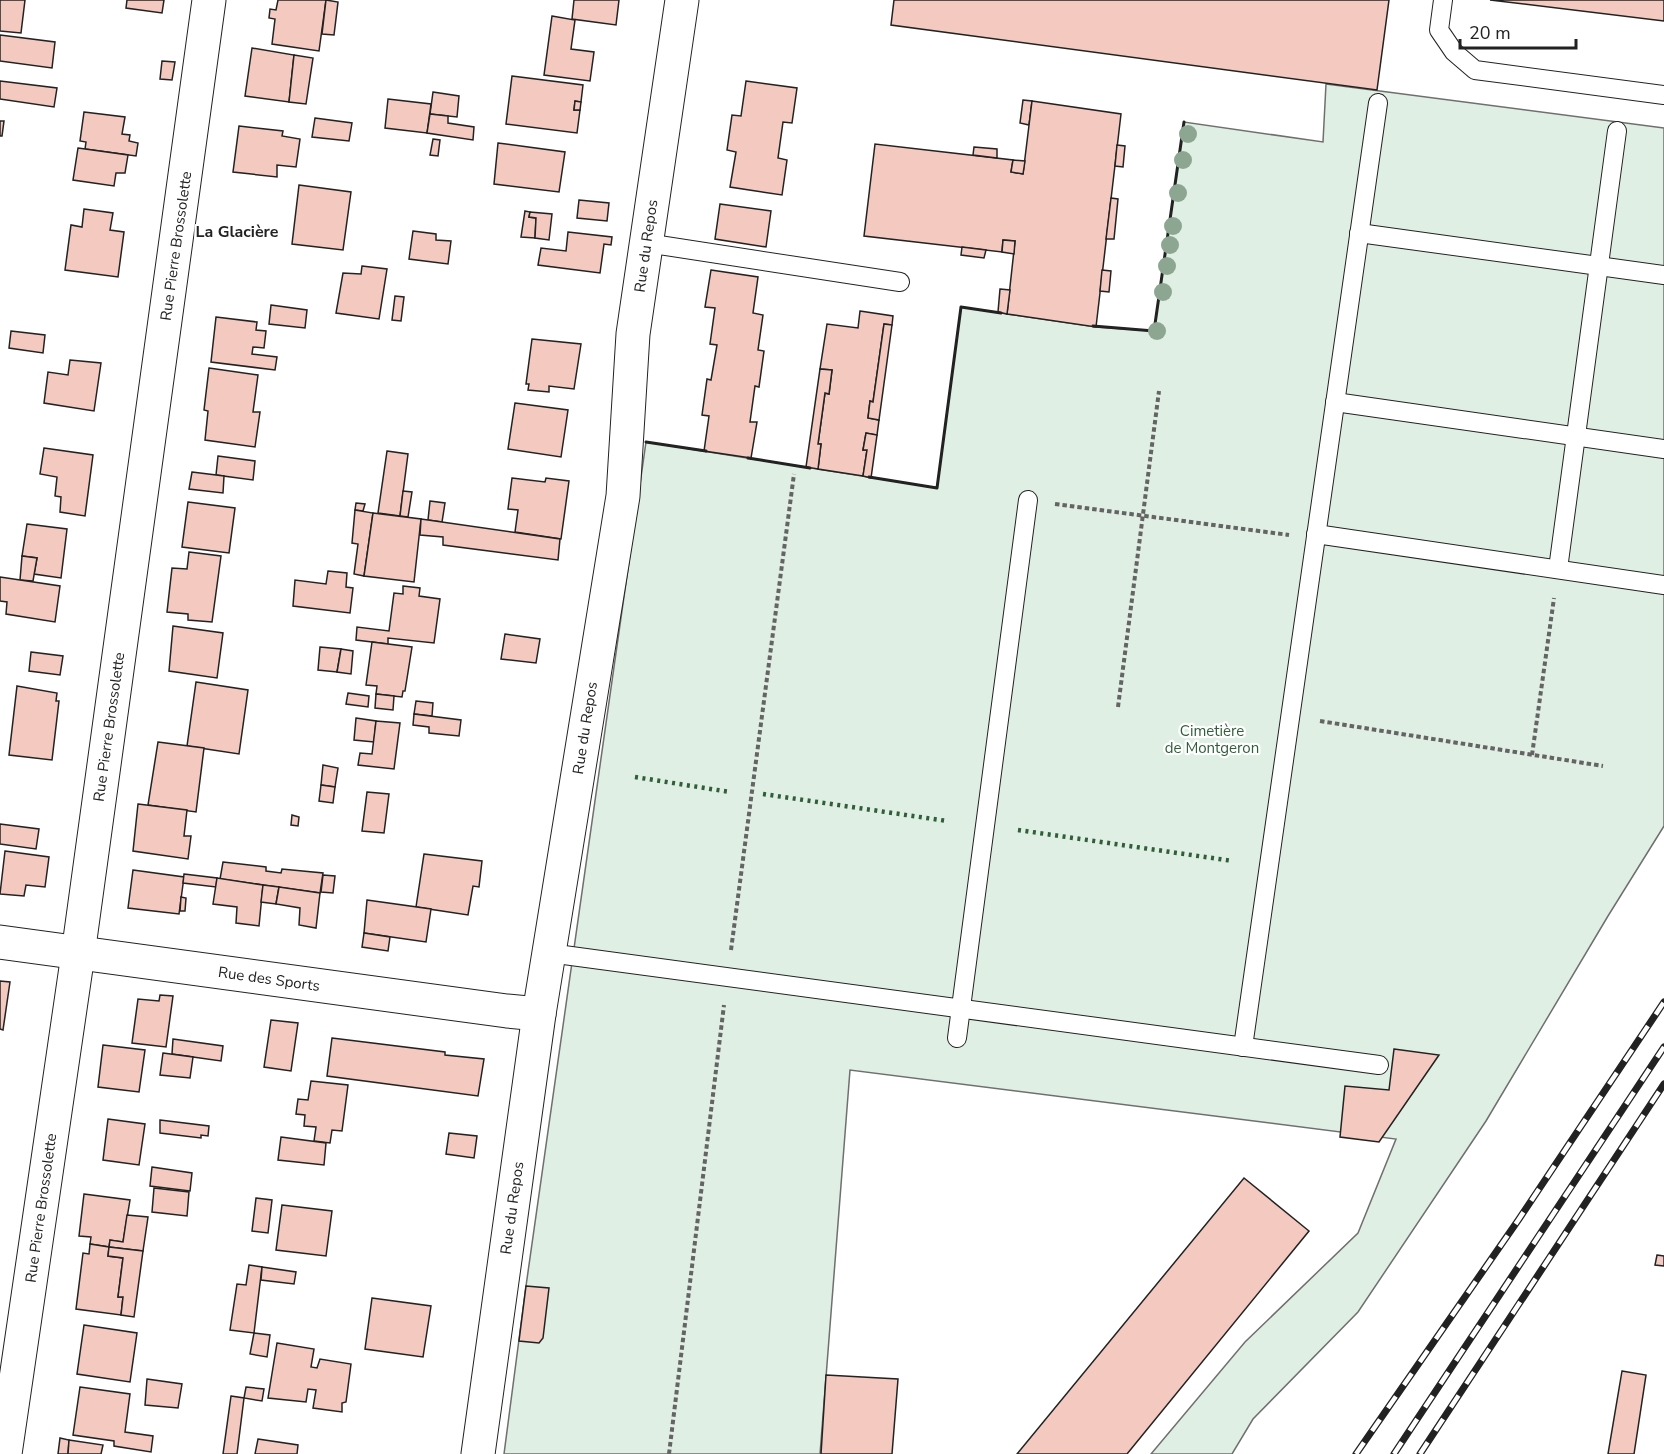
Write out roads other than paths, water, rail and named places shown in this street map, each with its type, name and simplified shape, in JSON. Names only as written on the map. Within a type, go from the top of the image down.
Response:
[{"type":"street","name":"Rue Pierre Brossolette","points":[[5,1454],[78,954],[209,0]]},
{"type":"street","name":"Rue du Repos","points":[[478,1454],[539,1014],[622,496],[633,334],[682,0]]},
{"type":"street","name":"Rue des Sports","points":[[0,942],[539,1014]]},
{"type":"lane","points":[[1443,0],[1439,30],[1454,52],[1475,70],[1664,94]]},
{"type":"lane","points":[[1243,1047],[1378,103]]},
{"type":"lane","points":[[1558,569],[1617,131]]},
{"type":"lane","points":[[1359,233],[1664,275]]},
{"type":"lane","points":[[646,243],[900,282]]},
{"type":"lane","points":[[1335,402],[1664,449]]},
{"type":"lane","points":[[957,1038],[1028,500]]},
{"type":"lane","points":[[1316,534],[1664,585]]},
{"type":"lane","points":[[549,953],[1379,1065]]},
{"type":"railway","points":[[1356,1454],[1519,1219],[1664,1002]]},
{"type":"railway","points":[[1394,1454],[1664,1047]]},
{"type":"railway","points":[[1420,1454],[1664,1084]]},
{"type":"district","name":"La Glacière","points":[[237,232]]},
{"type":"park label","name":"Cimetière de Montgeron","points":[[1212,740]]}]
